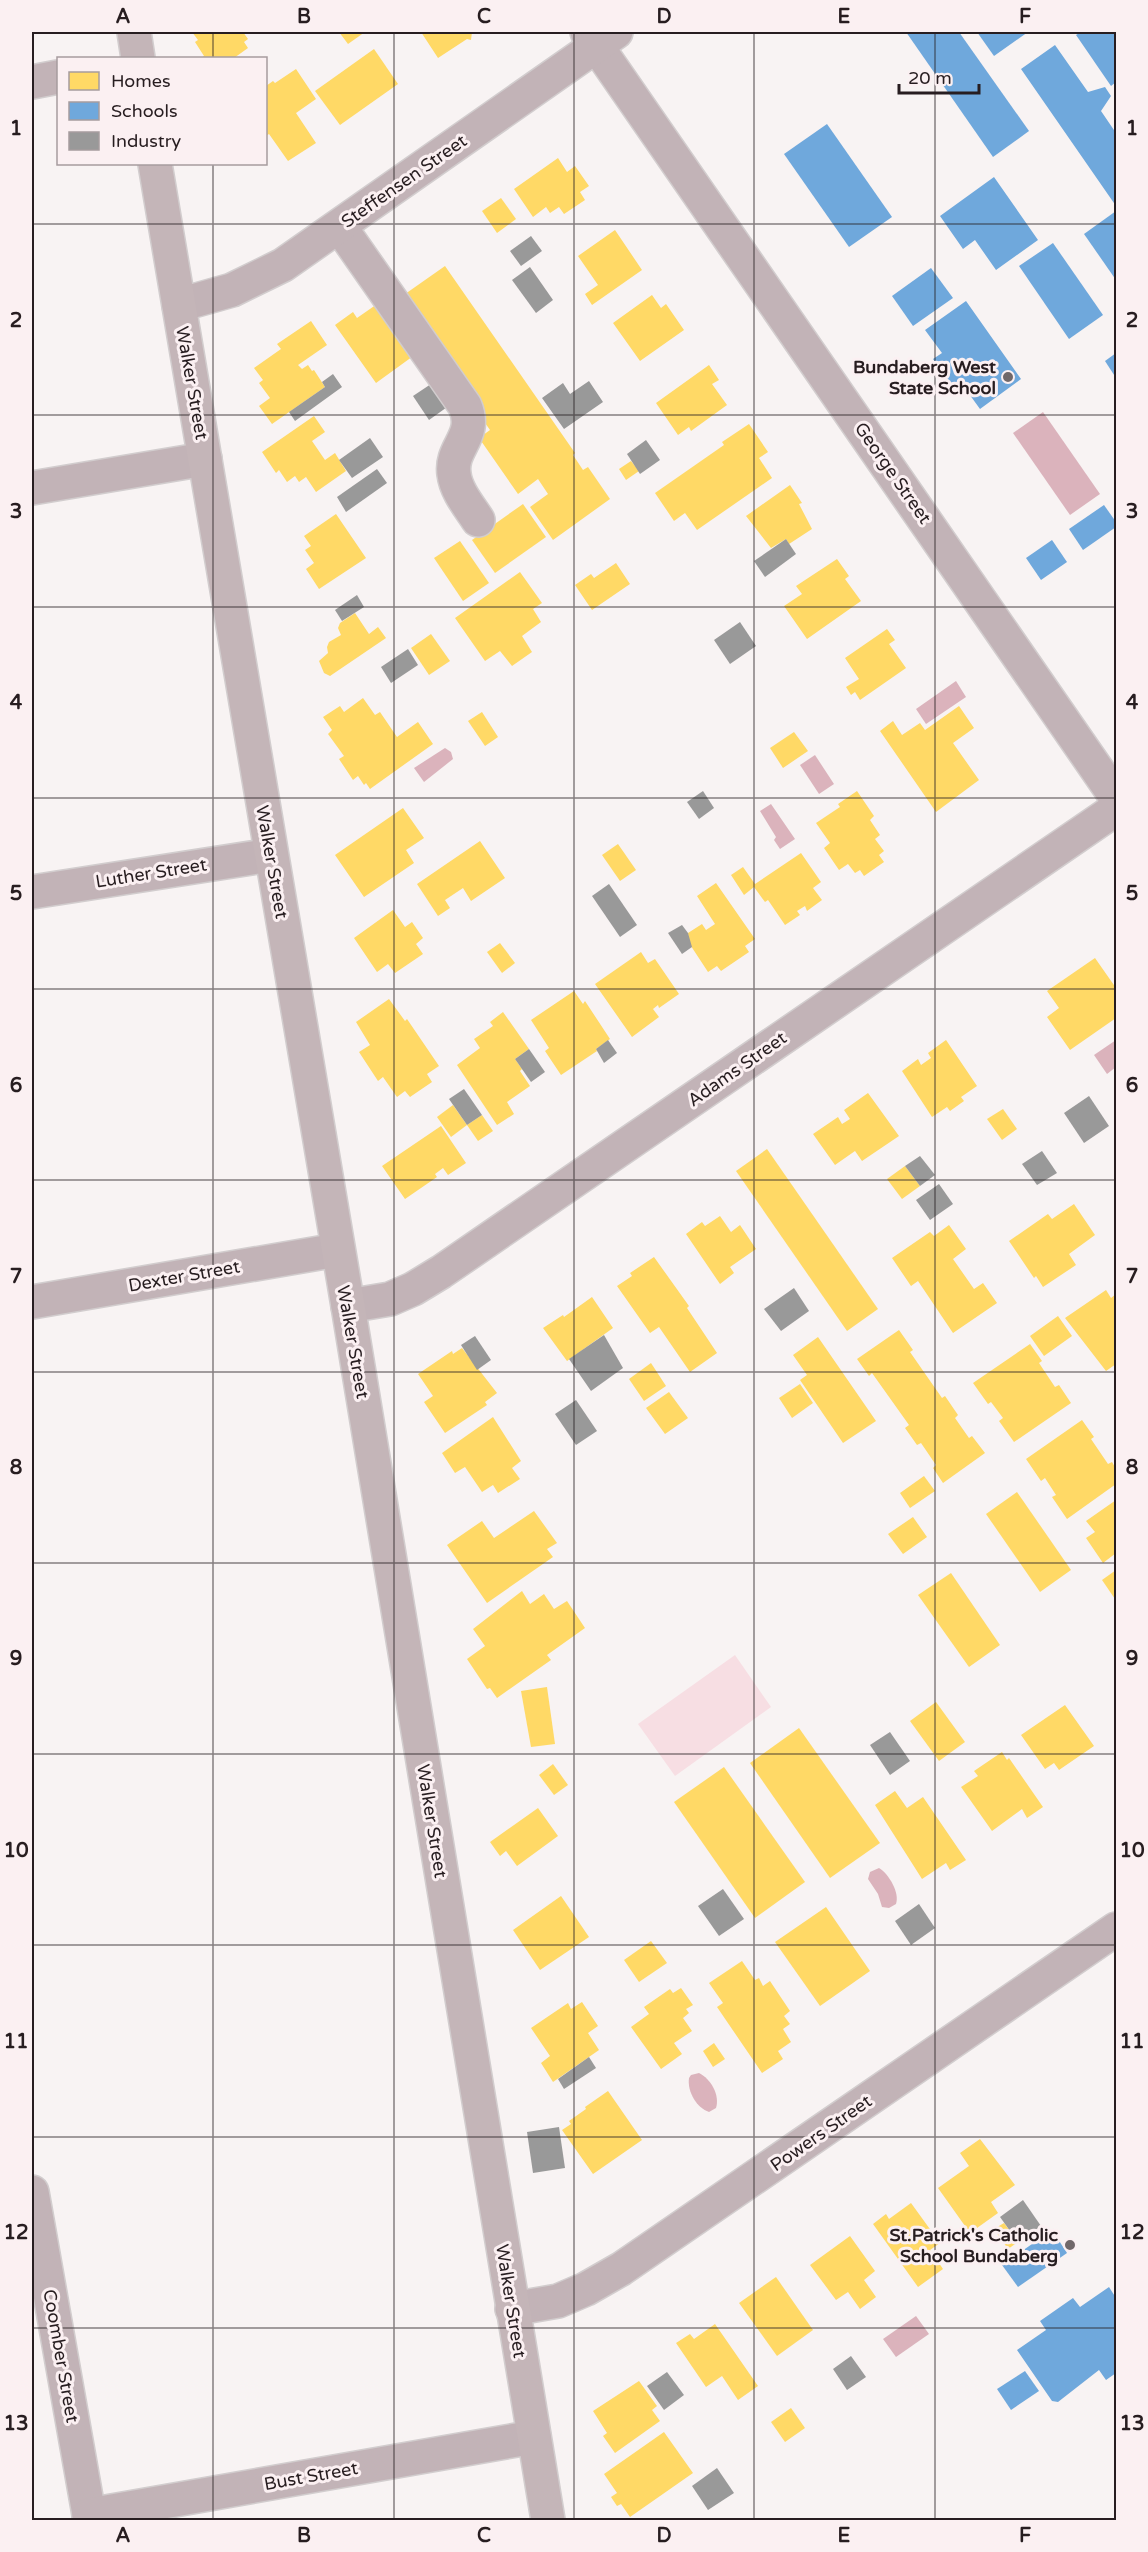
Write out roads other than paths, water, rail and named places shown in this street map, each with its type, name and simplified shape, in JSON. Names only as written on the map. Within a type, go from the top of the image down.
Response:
[{"type":"main road","points":[[134,32],[138,57]]},
{"type":"main road","name":"Walker Street","points":[[156,165],[348,1306],[548,2520]]},
{"type":"street","name":"Steffensen Street","points":[[179,305],[232,290],[283,265],[340,227],[600,36]]},
{"type":"street","name":"George Street","points":[[600,36],[1116,797]]},
{"type":"street","points":[[32,82],[57,77]]},
{"type":"street","points":[[340,227],[465,406],[470,424],[454,464],[453,473],[461,493],[478,520]]},
{"type":"street","points":[[32,488],[205,459]]},
{"type":"street","name":"Adams Street","points":[[348,1306],[390,1299],[432,1278],[1116,809]]},
{"type":"street","name":"Luther Street","points":[[32,892],[271,855]]},
{"type":"street","name":"Dexter Street","points":[[32,1302],[337,1250]]},
{"type":"street","name":"Powers Street","points":[[512,2308],[558,2301],[621,2270],[1116,1929]]},
{"type":"street","name":"Coomber Street","points":[[32,2192],[89,2518]]},
{"type":"street","name":"Bust Street","points":[[89,2518],[534,2438]]},
{"type":"place","name":"Bundaberg West State School","points":[[1008,377]]},
{"type":"place","name":"St.Patrick's Catholic School Bundaberg","points":[[1070,2245]]}]
